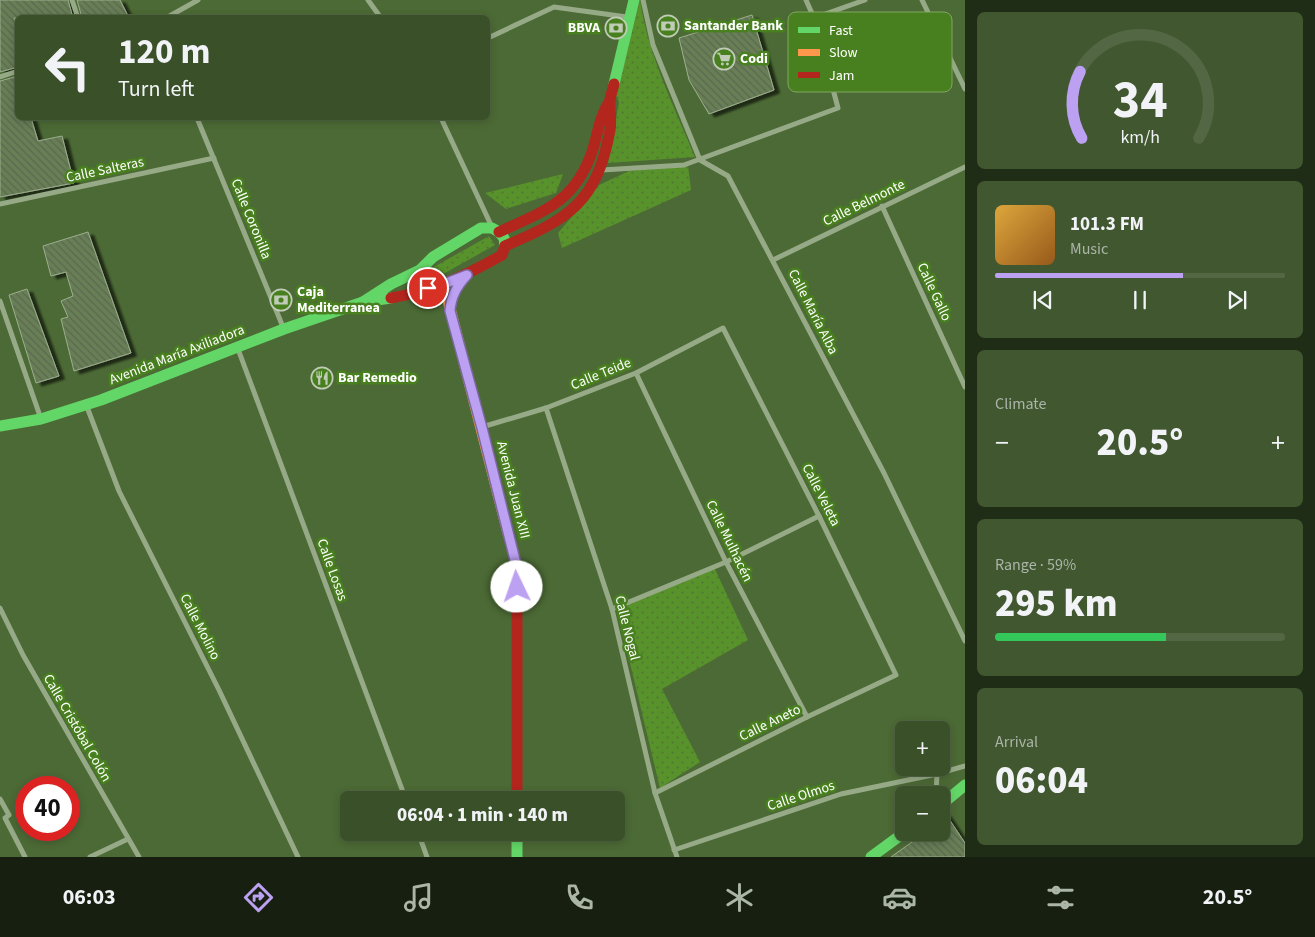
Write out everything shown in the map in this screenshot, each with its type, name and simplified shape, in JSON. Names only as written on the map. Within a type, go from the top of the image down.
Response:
[{"type":"street","points":[[72,0],[77,15]]},
{"type":"street","points":[[171,15],[198,0]]},
{"type":"street","points":[[368,0],[379,15]]},
{"type":"street","points":[[496,230],[553,205],[574,187],[583,172],[594,144],[602,111],[610,101],[634,0]]},
{"type":"street","points":[[643,0],[653,44],[700,160]]},
{"type":"street","points":[[806,0],[811,12]]},
{"type":"street","points":[[831,12],[865,0]]},
{"type":"street","points":[[922,0],[928,12]]},
{"type":"street","points":[[490,37],[554,7],[630,17]]},
{"type":"street","points":[[952,62],[965,89]]},
{"type":"street","points":[[0,77],[15,72]]},
{"type":"street","points":[[599,170],[684,165],[700,160],[838,108],[834,92]]},
{"type":"street","points":[[442,120],[496,230],[504,238],[505,246],[551,225],[583,199],[599,170],[608,138],[613,115],[610,101]]},
{"type":"street","name":"Calle Coronilla","points":[[198,120],[284,329]]},
{"type":"street","name":"Calle Salteras","points":[[0,204],[214,158]]},
{"type":"street","name":"Calle María Alba","points":[[700,160],[728,176],[884,473],[965,641]]},
{"type":"street","name":"Calle Belmonte","points":[[773,260],[965,167]]},
{"type":"street","name":"Calle Gallo","points":[[882,206],[965,387]]},
{"type":"street","name":"Avenida María Axiliadora","points":[[363,302],[391,284],[420,270],[433,257],[481,228],[496,230]]},
{"type":"street","name":"Avenida María Axiliadora","points":[[0,426],[41,419],[86,405],[284,329],[363,302],[416,294],[467,275],[502,255],[505,246]]},
{"type":"street","points":[[420,270],[422,281],[428,288]]},
{"type":"street","points":[[450,311],[456,288],[467,275]]},
{"type":"street","name":"Avenida Juan XIII","points":[[444,284],[517,568],[517,791]]},
{"type":"street","points":[[416,294],[439,298],[450,311]]},
{"type":"street","points":[[0,301],[41,419]]},
{"type":"street","name":"Calle Teide","points":[[482,428],[546,408],[636,373],[723,328]]},
{"type":"street","name":"Calle Veleta","points":[[723,328],[820,516],[896,675]]},
{"type":"street","name":"Calle Losas","points":[[238,348],[403,791]]},
{"type":"street","name":"Calle Mulhacén","points":[[636,373],[726,562],[807,716]]},
{"type":"street","name":"Calle Molino","points":[[86,405],[119,491],[219,690],[298,857]]},
{"type":"street","name":"Calle Nogal","points":[[546,408],[612,609],[654,793],[677,857]]},
{"type":"street","points":[[612,609],[726,562],[820,516]]},
{"type":"street","name":"Calle Cristóbal Colón","points":[[0,608],[23,655],[139,857]]},
{"type":"street","name":"Calle Aneto","points":[[654,793],[807,716],[896,675]]},
{"type":"street","name":"Calle Olmos","points":[[950,770],[965,766]]},
{"type":"street","name":"Calle Olmos","points":[[674,850],[841,794],[927,776]]},
{"type":"street","points":[[950,799],[965,785]]},
{"type":"street","points":[[0,799],[9,815],[4,818],[25,857]]},
{"type":"street","points":[[950,804],[965,799]]},
{"type":"street","points":[[90,857],[128,839]]},
{"type":"street","points":[[871,857],[895,839]]},
{"type":"street","points":[[421,841],[427,857]]},
{"type":"street","points":[[517,841],[517,857]]},
{"type":"green space","points":[[640,0],[655,60],[695,157],[608,163],[619,102],[616,96]]},
{"type":"green space","points":[[688,166],[691,190],[562,248],[558,233],[599,185],[629,171]]},
{"type":"green space","points":[[563,174],[556,193],[506,209],[485,193]]},
{"type":"green space","points":[[489,236],[495,245],[436,278],[432,268]]},
{"type":"green space","points":[[713,565],[748,640],[662,689],[700,762],[660,788],[617,609]]},
{"type":"building","points":[[0,0],[68,0],[72,15],[15,15],[15,68],[0,72]]},
{"type":"building","points":[[77,0],[120,0],[128,15],[81,15]]},
{"type":"building","name":"Codi","points":[[752,15],[774,90],[709,114],[689,80],[679,38]]},
{"type":"building","points":[[15,77],[15,120],[32,120],[38,141],[62,136],[74,183],[0,197],[0,81]]},
{"type":"building","points":[[88,232],[131,353],[74,371],[61,319],[68,317],[61,301],[73,296],[66,272],[51,276],[43,246]]},
{"type":"building","points":[[27,289],[59,376],[36,383],[9,295]]},
{"type":"building","points":[[950,820],[965,843],[965,857],[891,857],[913,841],[950,841]]},
{"type":"traffic: fast","points":[[614,84],[634,0]]},
{"type":"traffic: fast","points":[[363,302],[391,284],[420,270],[433,257],[481,228],[492,228],[499,232],[504,238],[505,246]]},
{"type":"traffic: fast","points":[[0,426],[41,419],[101,400],[284,329],[363,302],[391,298]]},
{"type":"traffic: fast","points":[[950,798],[965,785]]},
{"type":"traffic: fast","points":[[871,857],[895,839]]},
{"type":"traffic: fast","points":[[517,841],[517,857]]},
{"type":"traffic: slow","points":[[444,285],[509,537]]},
{"type":"traffic: jam","points":[[505,246],[546,227],[562,217],[588,192],[597,175],[604,155],[611,126],[610,99],[614,84]]},
{"type":"traffic: jam","points":[[499,232],[543,211],[567,194],[585,169],[601,119],[610,101]]},
{"type":"traffic: jam","points":[[391,298],[435,287],[462,276],[502,255],[505,246]]},
{"type":"traffic: jam","points":[[509,537],[517,568],[517,791]]},
{"type":"place","name":"Santander Bank","points":[[668,26]]},
{"type":"place","name":"BBVA","points":[[616,28]]},
{"type":"place","name":"Codi","points":[[724,59]]},
{"type":"place","name":"Caja Mediterranea","points":[[281,300]]},
{"type":"place","name":"Bar Remedio","points":[[322,378]]},
{"type":"route","points":[[428,288],[467,275],[456,288],[450,311],[517,568],[517,587]]}]
